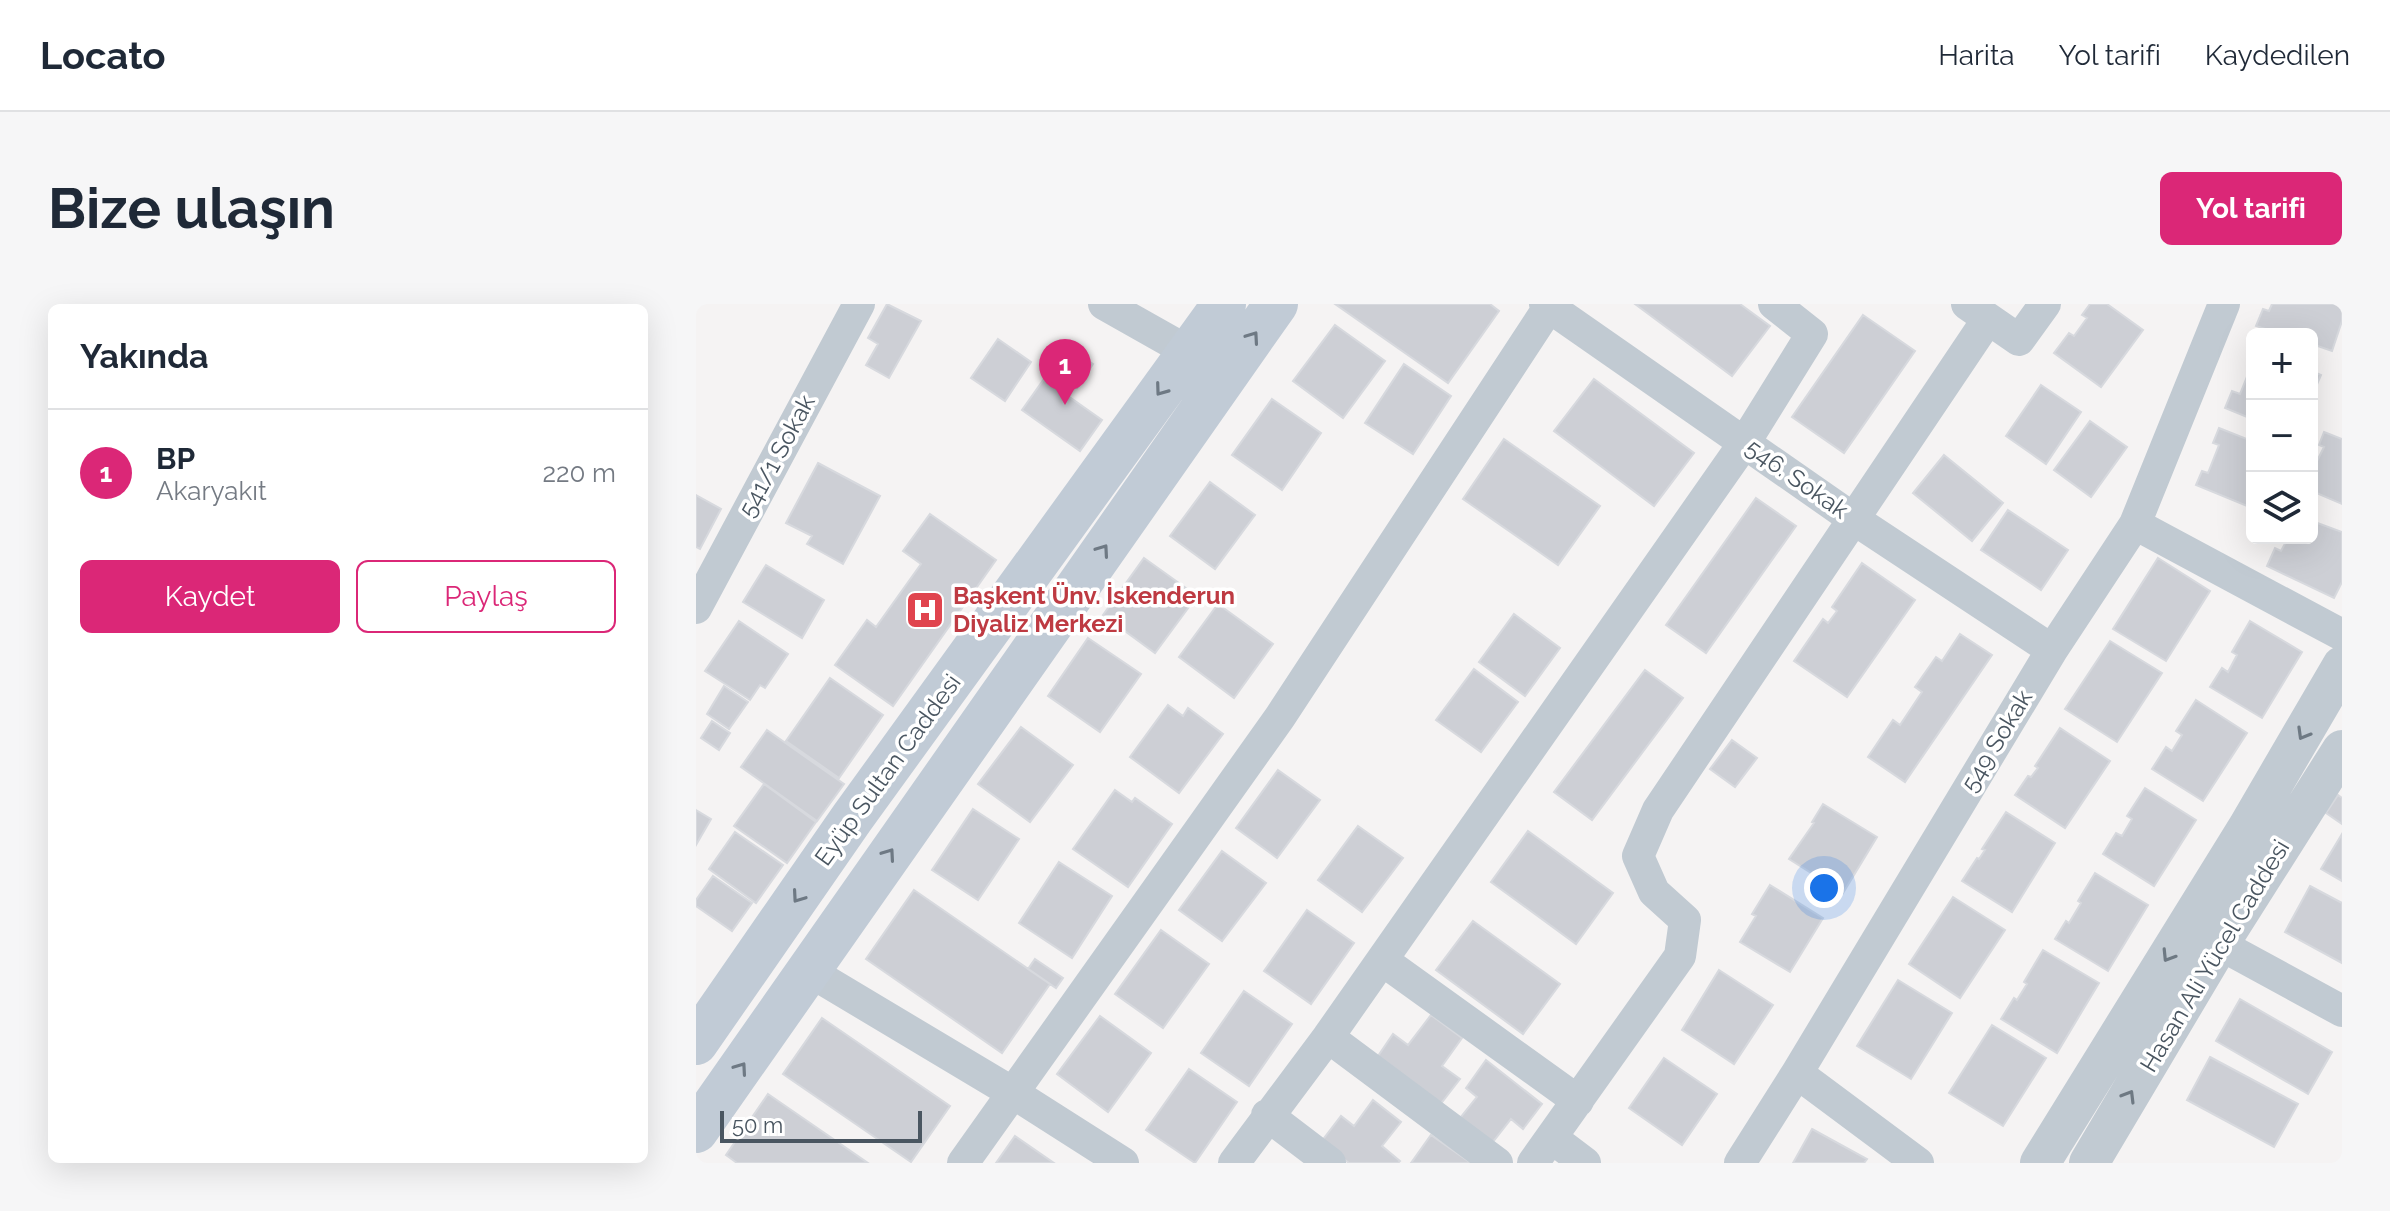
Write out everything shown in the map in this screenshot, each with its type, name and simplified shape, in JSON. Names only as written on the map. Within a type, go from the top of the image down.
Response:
[{"type":"main road","name":"Eyüp Sultan Caddesi","points":[[696,1043],[852,818],[1224,304]]},
{"type":"main road","points":[[696,1131],[1276,304]]},
{"type":"street","name":"541/1 Sokak","points":[[696,608],[859,304]]},
{"type":"street","points":[[1104,304],[1189,352]]},
{"type":"street","points":[[1234,1163],[1328,1037],[1745,442],[1812,334],[1774,304]]},
{"type":"street","points":[[1585,1163],[1542,1150],[1680,956],[1685,920],[1654,892],[1638,856],[1658,810],[1855,520],[1978,311],[2019,340],[2045,304]]},
{"type":"street","name":"549 Sokak","points":[[1740,1163],[2052,650],[2135,524],[2224,304]]},
{"type":"street","points":[[963,1163],[1280,717],[1557,308]]},
{"type":"street","name":"546. Sokak","points":[[1557,308],[1855,520],[2052,650]]},
{"type":"street","points":[[2135,524],[2342,635]]},
{"type":"street","points":[[2040,1163],[2248,827],[2342,666]]},
{"type":"street","name":"Hasan Ali Yücel Caddesi","points":[[2089,1163],[2219,944],[2342,750]]},
{"type":"street","points":[[2219,944],[2342,1011]]},
{"type":"street","points":[[1382,960],[1578,1101]]},
{"type":"street","points":[[809,971],[1123,1163]]},
{"type":"street","points":[[1328,1037],[1497,1163]]},
{"type":"street","points":[[1797,1073],[1918,1163]]},
{"type":"street","points":[[1267,1115],[1330,1163]]},
{"type":"building","points":[[887,304],[921,321],[889,378],[866,365],[878,344],[868,338]]},
{"type":"building","points":[[1335,304],[1490,304],[1499,311],[1448,383]]},
{"type":"building","points":[[1635,304],[1740,304],[1770,326],[1732,376]]},
{"type":"building","points":[[2090,304],[2107,304],[2143,330],[2101,387],[2054,353],[2069,333],[2074,336],[2087,318],[2082,315]]},
{"type":"building","points":[[2272,304],[2342,304],[2342,321],[2332,351],[2318,346],[2318,328],[2256,326],[2263,309],[2269,311]]},
{"type":"building","points":[[1863,315],[1915,351],[1844,453],[1792,417]]},
{"type":"building","points":[[1335,325],[1385,361],[1343,418],[1293,381]]},
{"type":"building","points":[[998,339],[1031,362],[1005,401],[971,378]]},
{"type":"building","points":[[1063,344],[1093,364],[1077,388],[1047,369]]},
{"type":"building","points":[[1404,364],[1451,396],[1413,454],[1365,423]]},
{"type":"building","points":[[1044,379],[1102,420],[1080,451],[1022,410]]},
{"type":"building","points":[[1594,379],[1694,453],[1654,506],[1554,431]]},
{"type":"building","points":[[2246,379],[2246,417],[2225,408],[2232,391],[2240,394]]},
{"type":"building","points":[[2041,385],[2081,412],[2046,464],[2006,436]]},
{"type":"building","points":[[1272,399],[1321,433],[1282,490],[1232,455]]},
{"type":"building","points":[[2090,421],[2127,447],[2091,497],[2054,470]]},
{"type":"building","points":[[2219,428],[2246,439],[2246,506],[2196,485],[2202,471],[2208,473],[2219,445],[2213,443]]},
{"type":"building","points":[[2324,432],[2342,439],[2342,504],[2318,494],[2318,459],[2324,447],[2319,445]]},
{"type":"building","points":[[1504,439],[1600,506],[1558,565],[1463,499]]},
{"type":"building","points":[[1944,455],[2003,503],[1972,541],[1913,493]]},
{"type":"building","points":[[818,463],[880,496],[843,564],[807,544],[812,536],[786,523]]},
{"type":"building","points":[[1210,482],[1255,515],[1215,569],[1170,536]]},
{"type":"building","points":[[696,495],[721,509],[700,549],[696,547]]},
{"type":"building","points":[[1756,498],[1796,526],[1706,653],[1666,625]]},
{"type":"building","points":[[2008,510],[2068,550],[2041,590],[1981,550]]},
{"type":"building","name":"Başkent Ünv. İskenderun Diyaliz Merkezi","points":[[930,514],[996,560],[893,706],[835,665],[867,620],[876,627],[921,564],[903,551]]},
{"type":"building","points":[[2318,523],[2342,532],[2342,582],[2334,598],[2267,566],[2275,548],[2281,551],[2285,544],[2318,544]]},
{"type":"building","points":[[1144,558],[1197,596],[1155,653],[1103,615]]},
{"type":"building","points":[[2158,558],[2210,591],[2166,661],[2113,629]]},
{"type":"building","points":[[1862,563],[1915,600],[1847,697],[1794,661],[1823,619],[1828,623],[1837,611],[1832,607]]},
{"type":"building","points":[[766,565],[824,600],[802,638],[743,602]]},
{"type":"building","points":[[1218,604],[1273,644],[1234,698],[1179,657]]},
{"type":"building","points":[[1514,614],[1560,648],[1525,696],[1479,662]]},
{"type":"building","points":[[739,621],[788,654],[765,688],[760,685],[750,700],[705,671]]},
{"type":"building","points":[[2250,621],[2302,652],[2262,718],[2210,687],[2222,668],[2228,672],[2237,655],[2232,652]]},
{"type":"building","points":[[1960,634],[1992,655],[1905,782],[1868,757],[1893,720],[1900,725],[1922,692],[1915,687],[1936,657],[1942,661]]},
{"type":"building","points":[[1088,638],[1141,674],[1100,732],[1048,696]]},
{"type":"building","points":[[2110,641],[2162,673],[2117,742],[2065,709]]},
{"type":"building","points":[[1474,669],[1518,702],[1481,752],[1436,720]]},
{"type":"building","points":[[1645,670],[1683,698],[1592,820],[1554,792]]},
{"type":"building","points":[[830,678],[883,715],[839,778],[786,741]]},
{"type":"building","points":[[724,686],[748,702],[729,729],[707,714]]},
{"type":"building","points":[[2196,700],[2247,733],[2203,801],[2152,769],[2166,747],[2172,751],[2182,735],[2176,731]]},
{"type":"building","points":[[1168,705],[1183,716],[1188,708],[1223,734],[1179,793],[1130,757]]},
{"type":"building","points":[[712,721],[730,733],[719,750],[701,738]]},
{"type":"building","points":[[1021,727],[1073,765],[1030,822],[978,784]]},
{"type":"building","points":[[2060,728],[2110,761],[2065,828],[2015,795],[2028,776],[2031,777],[2038,768],[2035,766]]},
{"type":"building","points":[[767,730],[844,784],[817,821],[741,767]]},
{"type":"building","points":[[1732,740],[1757,758],[1735,787],[1710,769]]},
{"type":"building","points":[[1278,770],[1320,800],[1277,858],[1236,828]]},
{"type":"building","points":[[764,784],[816,822],[787,863],[734,826]]},
{"type":"building","points":[[2145,788],[2196,820],[2154,886],[2103,854],[2116,833],[2122,836],[2132,819],[2127,816]]},
{"type":"building","points":[[1115,790],[1132,802],[1135,798],[1172,824],[1128,887],[1073,849]]},
{"type":"building","points":[[2338,795],[2342,798],[2342,824],[2326,813]]},
{"type":"building","points":[[1823,804],[1877,837],[1843,893],[1789,859]]},
{"type":"building","points":[[973,809],[1019,839],[978,900],[932,870]]},
{"type":"building","points":[[696,810],[711,819],[696,845]]},
{"type":"building","points":[[2006,812],[2055,843],[2012,912],[1962,881],[1985,850],[1982,849]]},
{"type":"building","points":[[1358,826],[1403,858],[1362,912],[1318,880]]},
{"type":"building","points":[[1528,831],[1613,893],[1576,944],[1491,882]]},
{"type":"building","points":[[735,832],[783,865],[756,903],[709,869]]},
{"type":"building","points":[[2342,834],[2342,881],[2321,869]]},
{"type":"building","points":[[1222,851],[1266,883],[1222,941],[1179,910]]},
{"type":"building","points":[[1059,862],[1112,896],[1072,958],[1019,923]]},
{"type":"building","points":[[2095,873],[2148,905],[2108,971],[2055,939],[2066,921],[2069,923]]},
{"type":"building","points":[[713,876],[752,903],[732,931],[696,906],[696,900]]},
{"type":"building","points":[[1770,885],[1823,918],[1790,972],[1740,942],[1756,916],[1752,914]]},
{"type":"building","points":[[2310,886],[2342,903],[2342,963],[2285,932]]},
{"type":"building","points":[[914,890],[1050,984],[1002,1053],[866,959]]},
{"type":"building","points":[[1953,897],[2005,930],[1960,998],[1909,964]]},
{"type":"building","points":[[1307,910],[1354,943],[1311,1004],[1264,971]]},
{"type":"building","points":[[1473,921],[1560,984],[1523,1034],[1436,970]]},
{"type":"building","points":[[1161,930],[1209,964],[1163,1028],[1115,994]]},
{"type":"building","points":[[2043,950],[2099,983],[2057,1053],[2001,1019],[2027,984],[2024,982]]},
{"type":"building","points":[[1035,959],[1063,978],[1056,988],[1028,969]]},
{"type":"building","points":[[1719,970],[1773,1005],[1734,1064],[1682,1030]]},
{"type":"building","points":[[1898,980],[1952,1013],[1911,1079],[1857,1046]]},
{"type":"building","points":[[1244,991],[1292,1024],[1249,1086],[1201,1053]]},
{"type":"building","points":[[2240,999],[2332,1052],[2308,1094],[2216,1041]]},
{"type":"building","points":[[1431,1015],[1462,1038],[1442,1066],[1460,1079],[1439,1106],[1376,1059],[1393,1034],[1408,1045]]},
{"type":"building","points":[[1100,1016],[1151,1053],[1108,1112],[1057,1074]]},
{"type":"building","points":[[822,1018],[950,1106],[911,1162],[783,1074]]},
{"type":"building","points":[[1992,1025],[2046,1058],[2003,1126],[1949,1093]]},
{"type":"building","points":[[2210,1057],[2298,1104],[2274,1147],[2187,1100]]},
{"type":"building","points":[[1664,1058],[1717,1094],[1682,1145],[1629,1108]]},
{"type":"building","points":[[1486,1060],[1542,1104],[1523,1129],[1511,1119],[1492,1143],[1460,1118],[1477,1097],[1466,1088]]},
{"type":"building","points":[[1189,1069],[1237,1102],[1195,1163],[1146,1130]]},
{"type":"building","points":[[768,1094],[868,1163],[737,1163],[726,1155]]},
{"type":"building","points":[[1373,1100],[1401,1122],[1382,1146],[1400,1161],[1398,1163],[1349,1163],[1321,1142],[1341,1116],[1354,1126]]},
{"type":"building","points":[[1812,1129],[1867,1159],[1864,1163],[1793,1163]]},
{"type":"building","points":[[1431,1135],[1471,1163],[1411,1163]]},
{"type":"building","points":[[1015,1136],[1054,1163],[996,1163]]},
{"type":"place","name":"BP","points":[[1065,405]]},
{"type":"place","name":"Başkent Ünv. İskenderun Diyaliz Merkezi","points":[[925,610]]}]
